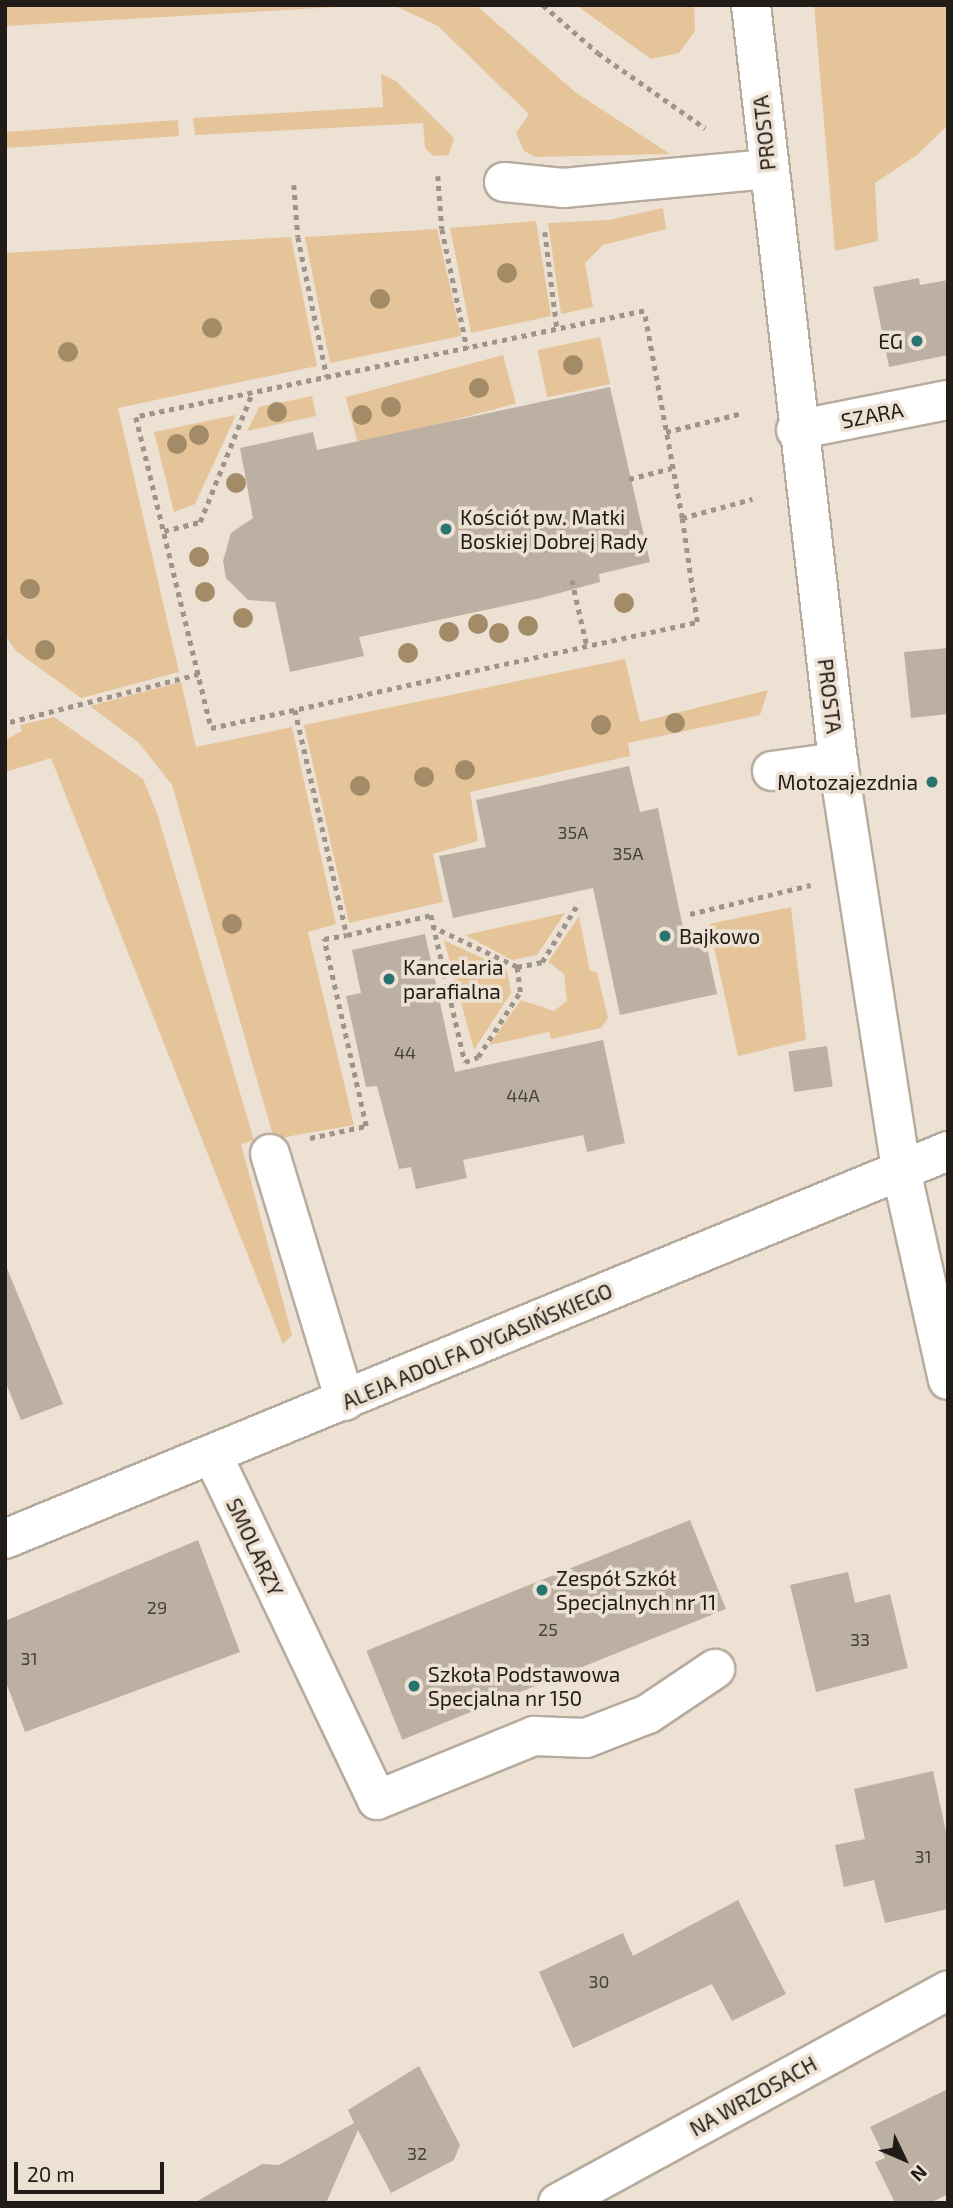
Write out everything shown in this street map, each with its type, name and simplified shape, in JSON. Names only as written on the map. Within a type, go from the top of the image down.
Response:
[{"type":"street","name":"PROSTA","points":[[751,5],[796,430],[838,762],[901,1170],[948,1380]]},
{"type":"street","points":[[522,185],[768,169]]},
{"type":"street","name":"SZARA","points":[[796,430],[948,400]]},
{"type":"street","points":[[772,771],[838,762]]},
{"type":"street","name":"ALEJA ADOLFA DYGASIŃSKIEGO","points":[[5,1539],[213,1456],[948,1151]]},
{"type":"street","points":[[270,1154],[288,1198],[345,1401]]},
{"type":"street","name":"SMOLARZY","points":[[213,1456],[297,1638],[377,1800],[534,1735],[586,1738],[636,1719],[715,1669]]},
{"type":"street","name":"NA WRZOSACH","points":[[561,2202],[948,1990]]},
{"type":"path","points":[[543,5],[598,53],[709,131]]},
{"type":"path","points":[[438,176],[442,229],[467,348]]},
{"type":"path","points":[[294,185],[298,237],[327,377]]},
{"type":"path","points":[[522,185],[557,329]]},
{"type":"path","points":[[644,311],[682,518],[696,622],[211,728],[136,417],[467,348],[644,311]]},
{"type":"path","points":[[164,531],[200,522],[252,393]]},
{"type":"path","points":[[666,432],[744,413]]},
{"type":"path","points":[[629,479],[672,468]]},
{"type":"path","points":[[682,518],[752,499]]},
{"type":"path","points":[[572,580],[587,646]]},
{"type":"path","points":[[10,722],[198,674]]},
{"type":"path","points":[[295,710],[347,935]]},
{"type":"path","points":[[691,914],[818,883]]},
{"type":"path","points":[[434,928],[517,967],[542,962],[579,902]]},
{"type":"path","points":[[304,1139],[366,1126],[324,939],[431,915],[466,1062],[478,1057],[520,992],[517,967]]},
{"type":"shaded area","points":[[5,5],[372,5],[5,26]]},
{"type":"shaded area","points":[[393,5],[476,5],[575,92],[670,154],[535,157],[524,151],[516,133],[529,114],[438,26]]},
{"type":"shaded area","points":[[576,5],[694,5],[695,31],[679,53],[651,59]]},
{"type":"shaded area","points":[[814,5],[948,5],[948,125],[917,155],[875,183],[878,241],[835,251]]},
{"type":"shaded area","points":[[381,74],[396,81],[454,138],[449,155],[433,156],[425,148],[423,123],[195,135],[193,118],[383,107]]},
{"type":"shaded area","points":[[178,120],[179,136],[7,148],[5,132]]},
{"type":"shaded area","points":[[663,208],[666,229],[603,245],[585,263],[593,307],[561,314],[548,223],[609,220]]},
{"type":"shaded area","points":[[536,221],[551,316],[471,333],[450,228]]},
{"type":"shaded area","points":[[437,229],[461,336],[330,363],[305,237]]},
{"type":"shaded area","points":[[291,237],[317,366],[118,408],[179,672],[81,698],[16,651],[5,635],[5,253]]},
{"type":"shaded area","points":[[600,337],[610,384],[547,397],[537,350]]},
{"type":"shaded area","points":[[503,355],[516,403],[358,445],[346,397]]},
{"type":"shaded area","points":[[312,396],[316,416],[247,431],[259,407]]},
{"type":"shaded area","points":[[236,415],[195,504],[174,512],[154,432]]},
{"type":"shaded area","points":[[625,659],[640,722],[768,690],[760,715],[628,743],[630,756],[470,792],[478,841],[433,854],[443,902],[349,923],[304,725]]},
{"type":"shaded area","points":[[181,682],[196,747],[292,727],[336,924],[308,932],[354,1125],[274,1139],[172,785],[138,742],[90,706]]},
{"type":"shaded area","points":[[54,717],[143,779],[157,813],[254,1140],[241,1144],[292,1335],[283,1344],[51,758],[5,772],[5,740],[22,731],[20,725]]},
{"type":"shaded area","points":[[791,907],[806,1040],[738,1056],[709,924]]},
{"type":"shaded area","points":[[565,913],[537,955],[512,960],[465,935]]},
{"type":"shaded area","points":[[579,916],[590,971],[597,972],[608,1018],[601,1028],[551,1039],[549,1032],[489,1045],[521,1000],[554,1011],[567,1001],[564,974],[548,962]]},
{"type":"shaded area","points":[[444,940],[507,970],[511,993],[474,1050]]},
{"type":"building","points":[[919,278],[920,285],[948,280],[948,355],[889,367],[873,287]]},
{"type":"building","name":"Kościół pw. Matki Boskiej Dobrej Rady","points":[[610,387],[650,562],[599,574],[600,582],[541,598],[359,637],[364,656],[290,672],[275,602],[248,600],[226,578],[223,561],[231,533],[253,518],[240,448],[313,432],[317,450]]},
{"type":"building","points":[[948,648],[948,714],[911,718],[904,652]]},
{"type":"building","points":[[629,766],[640,812],[658,808],[687,947],[706,943],[717,994],[620,1015],[593,888],[453,918],[439,856],[486,847],[476,800]]},
{"type":"building","points":[[425,934],[455,1072],[603,1040],[625,1143],[587,1152],[583,1135],[463,1160],[467,1178],[416,1189],[411,1167],[399,1169],[377,1086],[366,1087],[346,996],[361,993],[352,950]]},
{"type":"building","points":[[827,1046],[833,1087],[794,1092],[788,1051]]},
{"type":"building","points":[[6,1266],[63,1404],[21,1420],[5,1381]]},
{"type":"building","points":[[690,1520],[726,1609],[402,1740],[366,1651]]},
{"type":"building","points":[[198,1540],[240,1652],[25,1732],[5,1680],[5,1621]]},
{"type":"building","points":[[848,1572],[855,1603],[890,1594],[908,1668],[816,1692],[790,1585]]},
{"type":"building","points":[[933,1771],[948,1841],[948,1909],[885,1923],[874,1880],[844,1887],[835,1845],[865,1839],[854,1789]]},
{"type":"building","points":[[738,1900],[786,1994],[732,2021],[712,1984],[573,2048],[539,1972],[623,1933],[633,1956]]},
{"type":"building","points":[[419,2066],[460,2145],[454,2160],[391,2193],[358,2130],[326,2203],[194,2203],[262,2164],[279,2165],[354,2123],[348,2110]]},
{"type":"building","points":[[948,2089],[948,2194],[930,2203],[895,2203],[875,2162],[885,2158],[870,2127]]},
{"type":"place","name":"EG","points":[[917,341]]},
{"type":"place","name":"Kościół pw. Matki Boskiej Dobrej Rady","points":[[446,529]]},
{"type":"place","name":"Motozajezdnia","points":[[932,782]]},
{"type":"place","name":"Bajkowo","points":[[665,936]]},
{"type":"place","name":"Kancelaria parafialna","points":[[389,979]]},
{"type":"place","name":"Zespół Szkół Specjalnych nr 11","points":[[542,1590]]},
{"type":"place","name":"Szkoła Podstawowa Specjalna nr 150","points":[[414,1686]]}]
